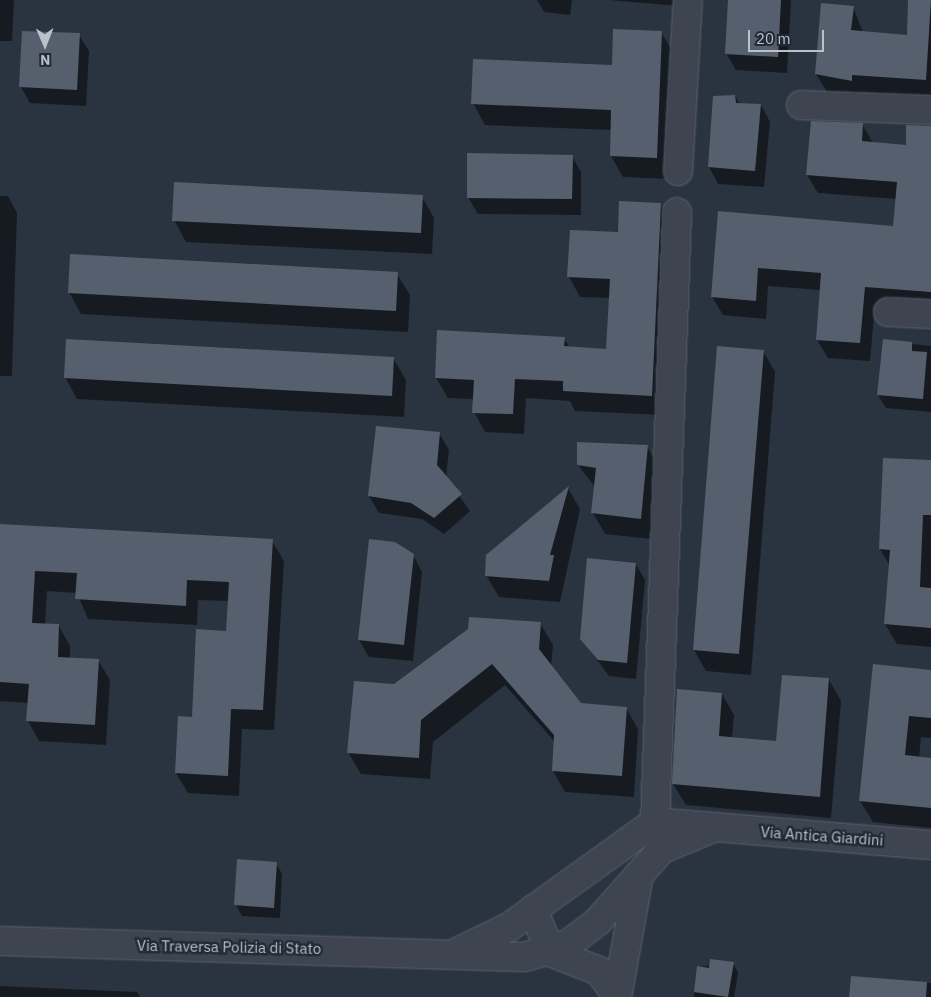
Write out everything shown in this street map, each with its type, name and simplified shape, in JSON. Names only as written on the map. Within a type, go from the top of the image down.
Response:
[{"type":"street","points":[[678,171],[688,0]]},
{"type":"street","points":[[801,105],[931,110]]},
{"type":"street","points":[[617,997],[646,826],[677,212]]},
{"type":"street","points":[[888,312],[931,314]]},
{"type":"street","points":[[457,952],[508,927],[646,826]]},
{"type":"street","name":"Via Antica Giardini","points":[[646,826],[713,828],[931,845]]},
{"type":"street","name":"Via Antica Giardini","points":[[457,952],[497,958],[550,952],[568,944],[598,921],[639,872],[662,849],[713,828]]},
{"type":"street","points":[[591,865],[609,878],[619,898]]},
{"type":"street","points":[[533,909],[550,952],[599,971],[617,997]]},
{"type":"street","name":"Via Traversa Polizia di Stato","points":[[0,941],[457,952]]},
{"type":"building","points":[[728,0],[781,0],[778,57],[725,54]]},
{"type":"building","points":[[908,0],[931,0],[926,80],[852,75],[852,81],[815,74],[821,3],[854,6],[851,30],[907,35]]},
{"type":"building","points":[[613,29],[662,31],[657,158],[610,156],[611,110],[471,104],[473,59],[612,65]]},
{"type":"building","points":[[22,31],[80,33],[77,90],[19,87]]},
{"type":"building","points":[[735,95],[736,103],[761,104],[755,171],[708,167],[713,96]]},
{"type":"building","points":[[811,121],[863,123],[862,141],[906,145],[906,125],[931,126],[931,292],[865,287],[860,343],[816,340],[821,273],[758,268],[756,301],[711,297],[718,211],[893,226],[897,182],[806,175]]},
{"type":"building","points":[[467,153],[573,155],[572,199],[467,198]]},
{"type":"building","points":[[174,182],[423,195],[421,233],[172,221]]},
{"type":"building","points":[[619,201],[661,203],[652,396],[563,391],[563,381],[515,379],[513,414],[472,413],[474,380],[435,378],[437,330],[565,337],[564,346],[606,349],[610,279],[567,277],[570,230],[618,232]]},
{"type":"building","points":[[70,254],[398,272],[396,311],[68,293]]},
{"type":"building","points":[[66,339],[394,357],[392,396],[64,378]]},
{"type":"building","points":[[883,339],[912,342],[912,351],[927,352],[923,399],[877,395]]},
{"type":"building","points":[[717,346],[764,350],[739,654],[693,650]]},
{"type":"building","points":[[376,426],[440,432],[437,465],[462,494],[434,518],[411,503],[368,496]]},
{"type":"building","points":[[577,442],[648,445],[641,519],[591,513],[596,468],[577,465]]},
{"type":"building","points":[[883,458],[931,460],[931,515],[923,515],[920,587],[931,588],[931,628],[884,624],[890,550],[879,549]]},
{"type":"building","points":[[569,486],[550,555],[554,555],[549,581],[485,576],[486,555]]},
{"type":"building","points":[[0,524],[273,539],[263,710],[231,709],[228,776],[175,773],[178,716],[192,717],[196,629],[226,631],[229,582],[187,580],[186,606],[75,599],[77,573],[35,571],[32,623],[59,624],[58,657],[99,659],[95,725],[26,721],[29,684],[0,682]]},
{"type":"building","points":[[369,539],[395,542],[414,554],[404,645],[358,640]]},
{"type":"building","points":[[587,558],[636,563],[627,663],[598,660],[580,639]]},
{"type":"building","points":[[469,617],[541,622],[539,649],[581,703],[627,707],[622,776],[552,771],[554,735],[492,664],[421,720],[419,758],[347,753],[354,681],[394,684],[468,629]]},
{"type":"building","points":[[873,664],[931,670],[931,718],[909,716],[905,755],[931,758],[931,808],[859,801]]},
{"type":"building","points":[[782,675],[829,678],[820,797],[672,784],[677,689],[722,693],[719,736],[776,741]]},
{"type":"building","points":[[237,859],[277,862],[274,908],[234,905]]},
{"type":"building","points":[[710,959],[734,962],[728,997],[694,992],[697,966],[709,968]]},
{"type":"building","points":[[851,976],[927,982],[926,997],[849,997]]}]
